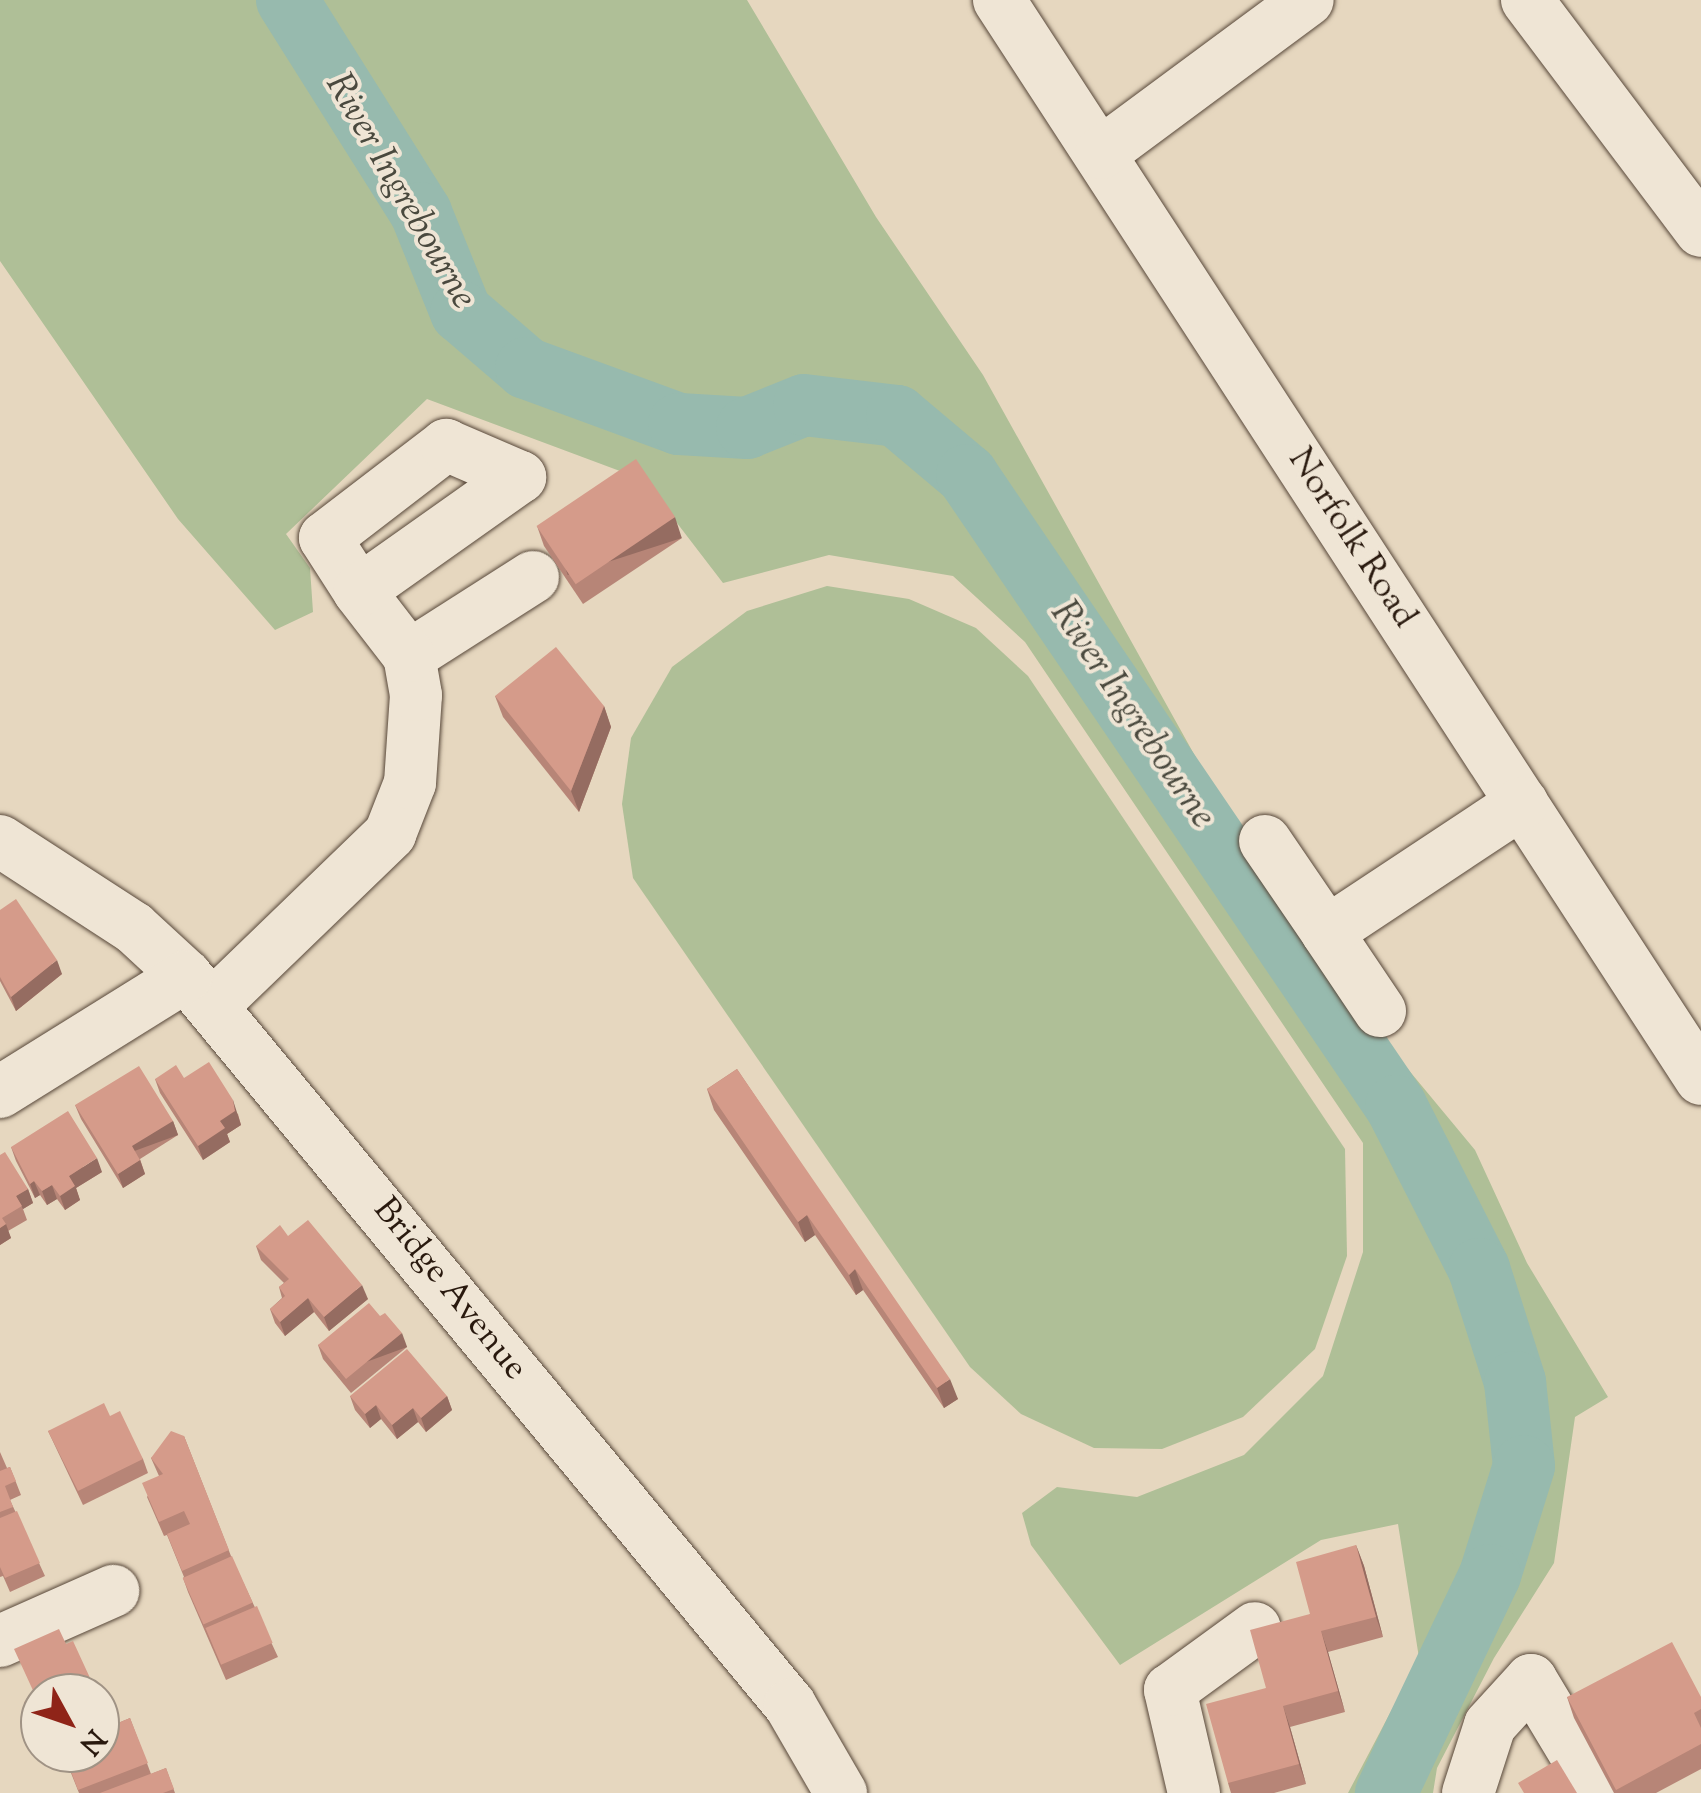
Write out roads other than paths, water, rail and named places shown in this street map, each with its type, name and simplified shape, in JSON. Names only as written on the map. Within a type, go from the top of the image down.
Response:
[{"type":"street","name":"Norfolk Road","points":[[999,0],[1701,1079]]},
{"type":"street","points":[[1101,153],[1308,0]]},
{"type":"street","points":[[1527,0],[1701,231]]},
{"type":"street","points":[[0,1092],[199,991],[390,834],[410,783],[416,695],[409,656],[360,591],[326,538],[446,446],[520,478],[360,591]]},
{"type":"street","points":[[409,656],[533,577]]},
{"type":"street","points":[[1327,932],[1522,803]]},
{"type":"street","name":"Bridge Avenue","points":[[0,841],[134,928],[199,991],[790,1705],[841,1793]]},
{"type":"street","points":[[1265,841],[1380,1011]]},
{"type":"street","points":[[0,1641],[114,1590]]},
{"type":"street","points":[[1194,1793],[1170,1690],[1255,1628]]},
{"type":"street","points":[[1468,1793],[1490,1725],[1531,1680],[1599,1793]]},
{"type":"waterway","name":"River Ingrebourne","points":[[287,0],[421,213],[461,312],[526,368],[679,424],[747,428],[804,405],[897,416],[967,475],[1396,1106],[1479,1269],[1515,1382],[1524,1466],[1490,1575],[1386,1793]]}]
